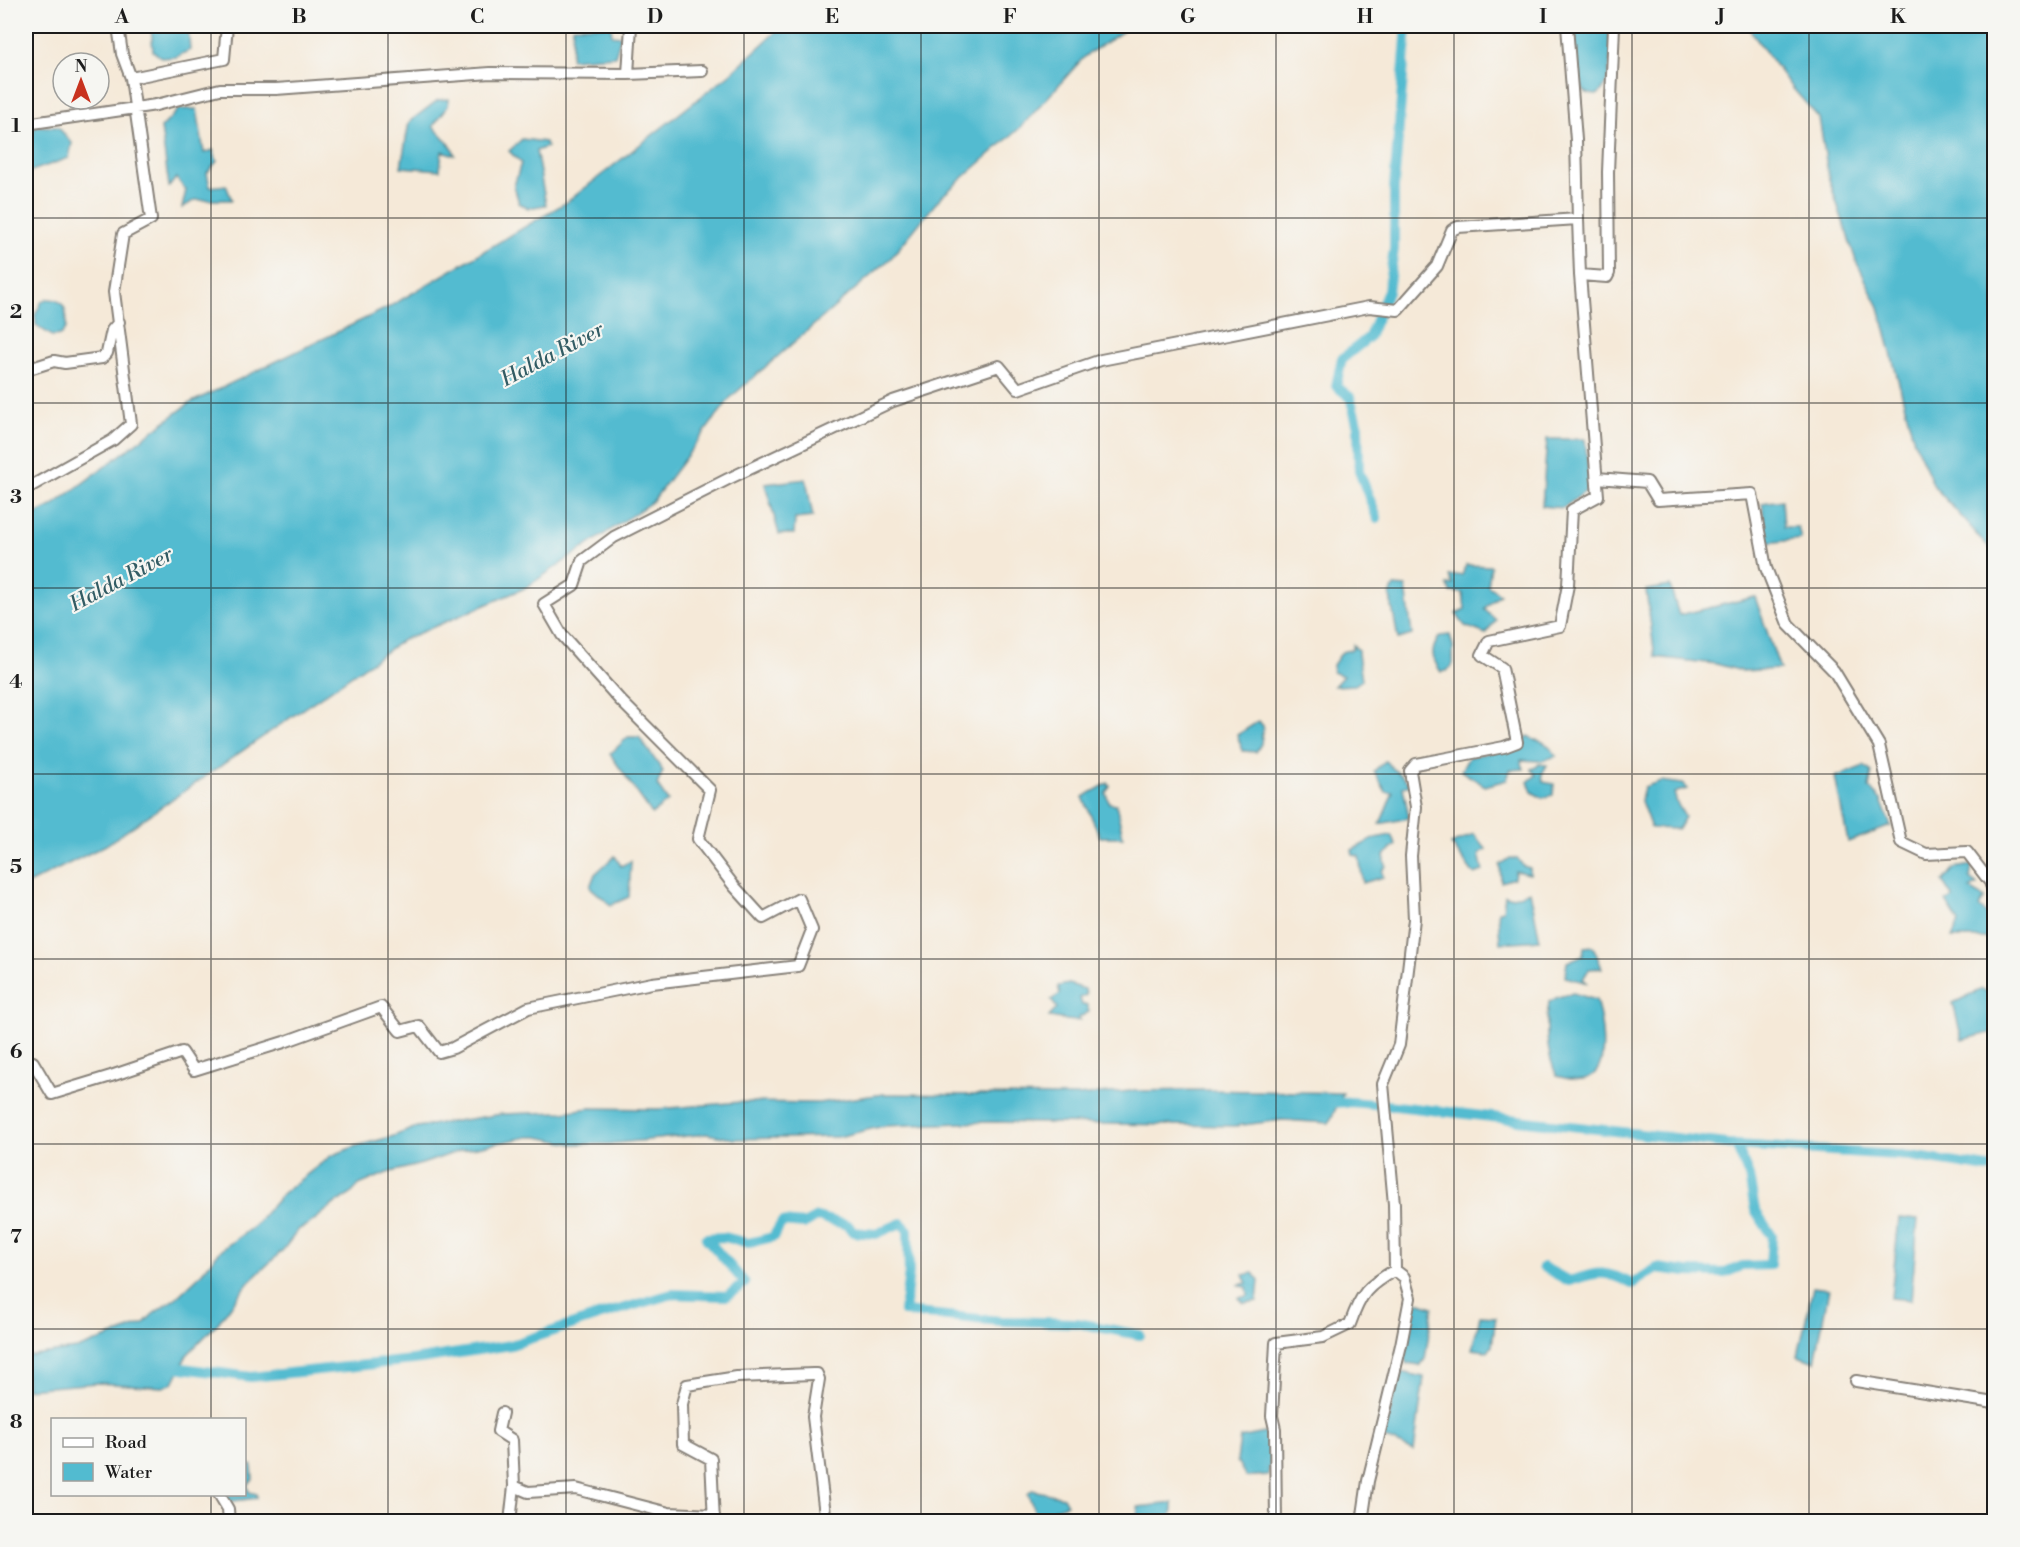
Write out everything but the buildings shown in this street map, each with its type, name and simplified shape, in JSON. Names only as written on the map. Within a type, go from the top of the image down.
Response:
[{"type":"street","points":[[26,489],[113,440],[131,424],[114,292],[123,234],[151,219],[131,78],[122,54],[118,26]]},
{"type":"street","points":[[131,78],[224,59],[227,26]]},
{"type":"street","points":[[628,75],[631,26]]},
{"type":"street","points":[[1395,1270],[1394,1204],[1383,1084],[1399,1045],[1414,919],[1411,856],[1416,807],[1410,771],[1416,764],[1504,747],[1517,742],[1502,668],[1482,655],[1490,641],[1560,626],[1568,585],[1572,510],[1598,496],[1580,275],[1576,140],[1567,26]]},
{"type":"street","points":[[1580,275],[1606,277],[1609,273],[1608,172],[1614,26]]},
{"type":"street","points":[[26,124],[156,105],[220,89],[276,89],[490,74],[628,75],[702,71]]},
{"type":"street","points":[[26,1064],[33,1062],[52,1094],[182,1052],[194,1070],[284,1042],[381,1007],[400,1031],[419,1026],[439,1052],[453,1048],[528,1008],[652,983],[798,966],[812,930],[799,899],[763,918],[734,886],[698,839],[710,790],[620,700],[562,635],[544,604],[574,585],[582,561],[614,537],[728,479],[893,401],[999,366],[1018,389],[1101,360],[1369,307],[1398,310],[1437,266],[1452,230],[1458,227],[1578,219]]},
{"type":"street","points":[[26,370],[54,361],[64,363],[102,358],[107,353],[112,330],[119,322]]},
{"type":"street","points":[[1597,478],[1647,482],[1658,500],[1752,495],[1766,568],[1788,624],[1834,671],[1879,745],[1901,842],[1926,854],[1967,852],[1990,882],[1995,893]]},
{"type":"street","points":[[1276,1521],[1275,1429],[1272,1416],[1276,1343],[1323,1337],[1350,1324],[1356,1307],[1371,1284],[1395,1270]]},
{"type":"street","points":[[1362,1521],[1368,1481],[1410,1298],[1404,1277],[1395,1270]]},
{"type":"street","points":[[514,1486],[528,1492],[576,1489],[669,1513],[714,1518],[711,1459],[683,1444],[682,1404],[687,1385],[737,1377],[817,1374],[819,1378],[813,1417],[826,1521]]},
{"type":"street","points":[[1856,1381],[1995,1403]]},
{"type":"street","points":[[502,1413],[498,1431],[512,1440],[514,1486],[510,1521]]},
{"type":"street","points":[[220,1496],[228,1509],[229,1521]]},
{"type":"water","points":[[151,26],[188,26],[190,50],[176,57],[162,58],[153,51]]},
{"type":"water","points":[[573,26],[611,26],[612,35],[621,36],[615,56],[571,59]]},
{"type":"water","name":"Halda River","points":[[782,26],[1131,26],[1085,56],[1022,126],[940,198],[891,258],[731,397],[653,501],[525,588],[403,640],[106,845],[26,885],[26,519],[52,506],[190,403],[389,307],[567,202],[730,74]]},
{"type":"water","points":[[1574,26],[1612,26],[1609,73],[1602,90],[1597,95],[1587,93],[1579,81]]},
{"type":"water","points":[[1747,26],[1994,26],[1994,553],[1934,486],[1914,441],[1879,307],[1856,261],[1829,179],[1819,118],[1789,84]]},
{"type":"water","points":[[449,99],[448,106],[433,126],[452,147],[455,155],[442,151],[440,170],[401,167],[409,122],[438,100]]},
{"type":"water","points":[[179,109],[197,109],[204,153],[213,150],[217,161],[207,173],[210,187],[226,185],[232,200],[195,200],[182,208],[186,190],[176,178],[169,187],[161,128]]},
{"type":"water","points":[[35,126],[58,127],[72,143],[69,158],[26,173],[26,160]]},
{"type":"water","points":[[522,139],[545,142],[547,147],[536,151],[546,205],[528,208],[519,203],[514,186],[521,163],[509,151]]},
{"type":"water","points":[[47,299],[58,301],[64,307],[66,328],[61,335],[52,336],[36,325],[35,315],[42,301]]},
{"type":"water","points":[[1547,439],[1585,439],[1590,488],[1563,508],[1542,506]]},
{"type":"water","points":[[806,479],[813,517],[795,519],[794,534],[779,534],[765,484]]},
{"type":"water","points":[[1782,500],[1784,527],[1798,527],[1801,539],[1767,543],[1762,503]]},
{"type":"water","points":[[1466,565],[1491,566],[1488,586],[1500,594],[1484,609],[1496,620],[1486,634],[1465,626],[1456,614],[1465,609],[1463,593],[1451,592],[1447,585],[1453,585],[1449,576],[1462,575]]},
{"type":"water","points":[[1394,586],[1406,587],[1412,635],[1398,639],[1390,596]]},
{"type":"water","points":[[1670,586],[1679,615],[1755,597],[1780,669],[1742,671],[1716,664],[1655,657],[1646,590]]},
{"type":"water","points":[[1450,635],[1453,646],[1453,664],[1447,671],[1441,672],[1435,662],[1433,650],[1440,636]]},
{"type":"water","points":[[1353,645],[1358,650],[1362,680],[1355,685],[1334,686],[1343,676],[1333,672],[1333,665],[1342,652],[1353,649]]},
{"type":"water","points":[[1259,721],[1263,726],[1261,744],[1256,752],[1243,751],[1237,735]]},
{"type":"water","points":[[1529,736],[1544,743],[1557,756],[1541,761],[1521,760],[1524,769],[1510,770],[1507,780],[1485,786],[1461,771],[1469,757],[1517,746],[1520,750],[1523,749],[1522,740]]},
{"type":"water","points":[[628,737],[639,737],[663,771],[657,785],[668,801],[652,814],[610,754]]},
{"type":"water","points":[[1385,761],[1411,785],[1403,787],[1409,818],[1380,824],[1393,792],[1386,792],[1374,771]]},
{"type":"water","points":[[1539,764],[1547,765],[1542,774],[1543,782],[1554,784],[1553,795],[1542,798],[1532,792],[1528,782],[1536,775],[1531,769]]},
{"type":"water","points":[[1864,766],[1872,772],[1869,788],[1881,800],[1891,826],[1848,842],[1835,777]]},
{"type":"water","points":[[1661,781],[1682,784],[1687,789],[1674,793],[1685,817],[1678,829],[1651,828],[1641,801],[1644,787]]},
{"type":"water","points":[[1108,783],[1110,786],[1106,793],[1109,803],[1116,804],[1123,837],[1100,837],[1083,797]]},
{"type":"water","points":[[1474,834],[1486,849],[1479,854],[1483,871],[1474,874],[1451,844]]},
{"type":"water","points":[[1391,835],[1396,845],[1384,855],[1386,866],[1382,871],[1383,877],[1363,883],[1359,856],[1353,855],[1352,850],[1375,838]]},
{"type":"water","points":[[615,856],[621,866],[631,861],[629,897],[611,905],[590,887],[595,874]]},
{"type":"water","points":[[1510,858],[1518,859],[1523,866],[1530,868],[1530,874],[1515,871],[1514,878],[1501,882],[1500,865]]},
{"type":"water","points":[[1972,865],[1970,879],[1977,885],[1970,889],[1985,898],[1979,907],[1994,921],[1994,938],[1952,938],[1959,922],[1946,901],[1953,898],[1943,882],[1954,868]]},
{"type":"water","points":[[1530,891],[1540,940],[1500,943],[1498,911],[1503,910],[1505,895],[1513,897]]},
{"type":"water","points":[[1593,946],[1602,968],[1589,969],[1583,979],[1588,983],[1565,977],[1567,962],[1583,955],[1584,947]]},
{"type":"water","points":[[1069,984],[1085,989],[1086,995],[1080,998],[1082,1005],[1087,1005],[1089,1012],[1076,1021],[1049,1017],[1057,1008],[1051,1000],[1060,994],[1058,986]]},
{"type":"water","points":[[1982,989],[1994,995],[1994,1032],[1962,1040],[1953,1003]]},
{"type":"water","points":[[1573,993],[1596,1000],[1602,1027],[1603,1049],[1599,1068],[1586,1079],[1557,1076],[1547,1040],[1549,1002]]},
{"type":"water","points":[[1131,1091],[1343,1093],[1329,1123],[1282,1120],[1235,1126],[989,1122],[884,1126],[838,1137],[734,1139],[707,1134],[608,1144],[572,1144],[528,1137],[462,1150],[387,1173],[359,1185],[350,1195],[299,1229],[283,1250],[249,1282],[218,1323],[187,1355],[173,1383],[163,1387],[97,1383],[26,1389],[26,1356],[77,1349],[143,1324],[177,1297],[221,1250],[254,1226],[283,1193],[331,1156],[417,1127],[502,1114],[563,1112],[589,1108],[658,1109],[741,1102],[818,1103],[884,1094],[1077,1096]]},
{"type":"water","points":[[1899,1218],[1918,1220],[1911,1300],[1891,1298]]},
{"type":"water","points":[[1253,1273],[1259,1281],[1257,1301],[1244,1303],[1239,1298],[1248,1296],[1247,1287],[1238,1285],[1247,1283],[1243,1275]]},
{"type":"water","points":[[1813,1287],[1829,1289],[1815,1362],[1798,1356]]},
{"type":"water","points":[[1415,1301],[1433,1307],[1425,1359],[1420,1366],[1407,1364],[1403,1354]]},
{"type":"water","points":[[1480,1316],[1496,1317],[1492,1345],[1488,1351],[1472,1349]]},
{"type":"water","points":[[1400,1372],[1424,1377],[1414,1451],[1384,1438]]},
{"type":"water","points":[[1269,1432],[1274,1443],[1268,1475],[1246,1477],[1237,1461],[1240,1438]]},
{"type":"water","points":[[246,1465],[252,1465],[253,1479],[247,1485],[249,1492],[257,1494],[257,1498],[226,1502],[226,1496],[246,1496]]},
{"type":"water","points":[[1032,1490],[1063,1497],[1067,1504],[1053,1509],[1056,1521],[1038,1521],[1028,1494]]},
{"type":"water","points":[[1173,1503],[1169,1521],[1137,1521],[1138,1507]]},
{"type":"waterway","points":[[1377,518],[1359,471],[1358,427],[1350,397],[1336,386],[1342,359],[1369,337],[1388,291],[1394,249],[1394,187],[1407,26]]},
{"type":"waterway","points":[[1327,1103],[1350,1102],[1396,1106],[1736,1145],[1911,1156],[1994,1169]]},
{"type":"waterway","points":[[1543,1267],[1569,1281],[1607,1274],[1632,1284],[1657,1268],[1725,1273],[1742,1266],[1770,1265],[1772,1236],[1755,1210],[1749,1176],[1736,1145]]},
{"type":"waterway","points":[[167,1366],[251,1377],[413,1360],[511,1345],[672,1294],[727,1296],[745,1283],[706,1238],[724,1237],[748,1243],[773,1237],[782,1222],[804,1224],[817,1217],[848,1225],[853,1232],[876,1234],[901,1223],[908,1230],[909,1273],[904,1312],[1001,1321],[1077,1323],[1140,1335]]}]
